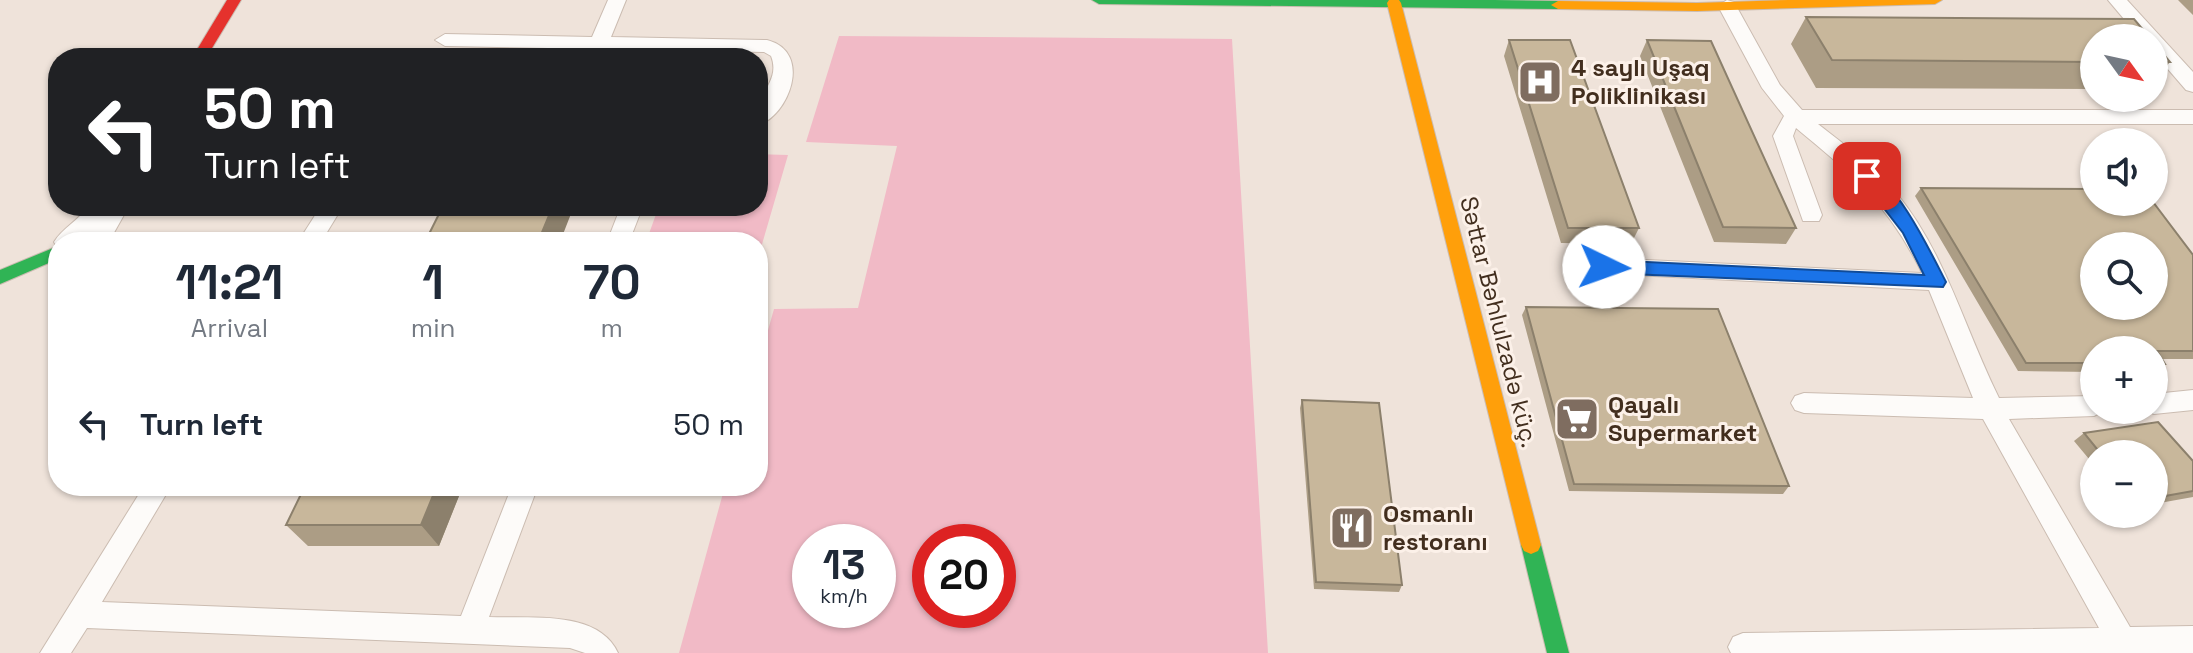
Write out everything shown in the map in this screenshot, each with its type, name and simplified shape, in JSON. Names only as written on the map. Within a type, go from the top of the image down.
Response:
[{"type":"street","points":[[205,48],[234,0]]},
{"type":"street","points":[[1099,0],[1727,6],[1935,0]]},
{"type":"street","name":"Səttar Bəhlulzadə küç.","points":[[1394,2],[1558,653]]},
{"type":"street","points":[[89,232],[103,216]]},
{"type":"street","points":[[0,277],[48,256]]},
{"type":"lane","points":[[599,42],[617,0]]},
{"type":"lane","points":[[2117,0],[2138,24]]},
{"type":"lane","points":[[1727,6],[1772,88],[1796,117],[1867,176],[1889,200],[1910,231],[1937,282],[1990,409],[2122,640]]},
{"type":"lane","points":[[445,40],[767,46],[780,53],[784,63],[777,96],[768,106]]},
{"type":"lane","points":[[2168,58],[2193,85]]},
{"type":"lane","points":[[1811,215],[1783,136],[1787,124],[1796,117],[2193,117]]},
{"type":"lane","points":[[1604,267],[1937,282]]},
{"type":"lane","points":[[2168,403],[2193,400]]},
{"type":"lane","points":[[1804,403],[1990,409],[2080,406]]},
{"type":"lane","points":[[55,653],[152,496]]},
{"type":"lane","points":[[470,630],[521,496]]},
{"type":"lane","points":[[79,614],[570,634],[595,643],[603,653]]},
{"type":"lane","points":[[1743,647],[2193,640]]},
{"type":"shaded area","points":[[839,36],[1232,39],[1268,653],[679,653],[722,496],[768,496],[768,330],[774,309],[858,308],[897,146],[806,142]]},
{"type":"shaded area","points":[[768,154],[788,155],[766,232],[650,232],[655,216],[768,216]]},
{"type":"building","points":[[1806,17],[2134,19],[2138,24],[2080,24],[2080,62],[1832,60]]},
{"type":"building","points":[[1509,40],[1570,40],[1639,228],[1568,228]]},
{"type":"building","points":[[1647,40],[1711,41],[1796,228],[1723,227]]},
{"type":"building","points":[[1921,188],[2080,189],[2080,216],[2164,216],[2193,255],[2193,351],[2168,351],[2168,336],[2080,336],[2080,363],[2026,363]]},
{"type":"building","points":[[438,216],[549,216],[542,232],[430,232]]},
{"type":"building","points":[[1526,307],[1718,309],[1789,486],[1574,484]]},
{"type":"building","points":[[1302,400],[1379,403],[1402,585],[1316,582]]},
{"type":"building","points":[[2160,424],[2193,461],[2193,491],[2168,495],[2168,440],[2090,440],[2084,433]]},
{"type":"building","points":[[300,496],[433,496],[421,525],[286,525]]},
{"type":"traffic: fast","points":[[1099,0],[1558,5]]},
{"type":"traffic: fast","points":[[0,277],[48,256]]},
{"type":"traffic: fast","points":[[1531,545],[1558,653]]},
{"type":"traffic: slow","points":[[1558,5],[1697,7],[1935,0]]},
{"type":"traffic: slow","points":[[1394,3],[1531,545]]},
{"type":"traffic: jam","points":[[205,48],[234,0]]},
{"type":"place","name":"4 saylı Uşaq Poliklinikası","points":[[1540,82]]},
{"type":"place","name":"Qayalı Supermarket","points":[[1577,419]]},
{"type":"place","name":"Osmanlı restoranı","points":[[1352,528]]},
{"type":"route","points":[[1604,267],[1937,282],[1910,231],[1889,200],[1867,176]]}]
